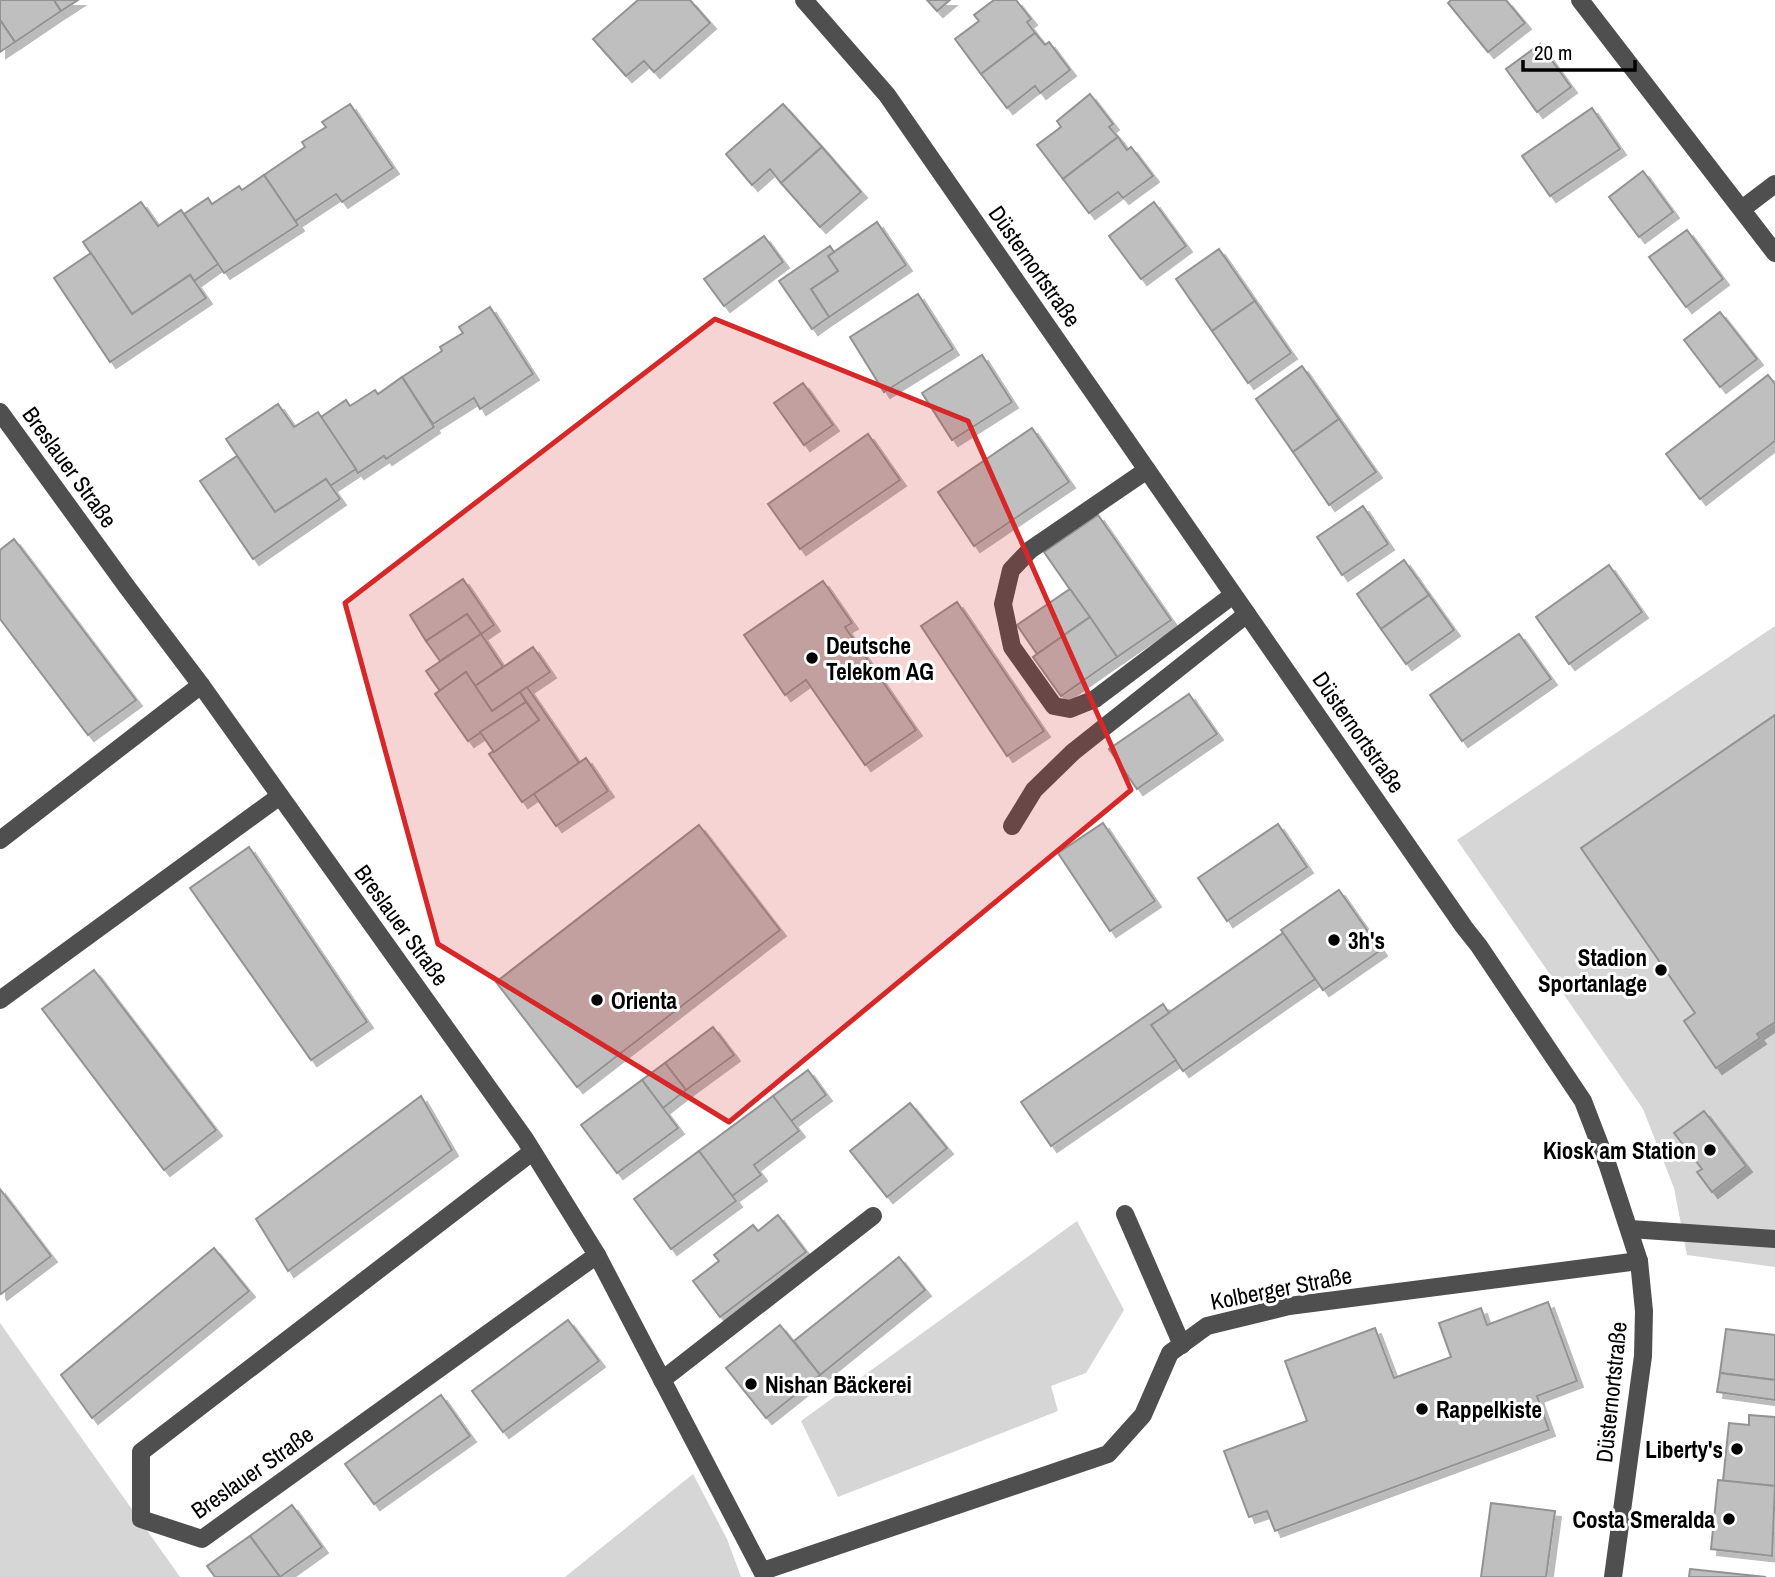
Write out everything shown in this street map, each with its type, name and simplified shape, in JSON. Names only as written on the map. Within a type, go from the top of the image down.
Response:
[{"type":"street","name":"Düsternortstraße","points":[[804,0],[887,95],[1479,946],[1583,1101],[1630,1229],[1639,1261],[1644,1311],[1643,1356],[1614,1577]]},
{"type":"street","points":[[1580,0],[1775,253]]},
{"type":"street","points":[[1742,209],[1775,184]]},
{"type":"street","name":"Breslauer Straße","points":[[0,412],[201,685],[525,1139],[597,1255],[764,1574]]},
{"type":"street","points":[[1146,470],[1030,550],[1011,570],[1003,604],[1012,647],[1054,706],[1070,709],[1095,699],[1233,595]]},
{"type":"street","points":[[1012,826],[1034,790],[1073,752],[1247,614]]},
{"type":"street","points":[[0,840],[201,685]]},
{"type":"street","points":[[0,1000],[280,796]]},
{"type":"street","name":"Breslauer Straße","points":[[531,1152],[141,1452],[141,1520],[202,1539],[597,1255]]},
{"type":"street","points":[[1125,1214],[1182,1345]]},
{"type":"street","points":[[662,1380],[873,1216]]},
{"type":"street","points":[[1630,1229],[1775,1239]]},
{"type":"street","name":"Kolberger Straße","points":[[764,1574],[1108,1454],[1143,1415],[1170,1353],[1207,1326],[1289,1306],[1639,1261]]},
{"type":"highlighted area","points":[[715,319],[968,421],[1131,790],[729,1122],[438,944],[345,603]]},
{"type":"shaded area","name":"Stadion Sportanlage","points":[[1775,626],[1775,1267],[1687,1255],[1674,1188],[1643,1109],[1457,840]]},
{"type":"shaded area","points":[[1077,1221],[1124,1310],[1086,1373],[1051,1386],[1058,1411],[838,1497],[801,1421]]},
{"type":"shaded area","points":[[0,1323],[180,1577],[0,1577]]},
{"type":"shaded area","points":[[693,1474],[727,1539],[741,1577],[565,1577]]},
{"type":"building","points":[[0,0],[54,0],[61,11],[15,42],[0,20]]},
{"type":"building","points":[[54,0],[78,0],[61,11]]},
{"type":"building","points":[[638,0],[690,0],[710,23],[654,72],[644,61],[626,76],[593,39]]},
{"type":"building","points":[[927,0],[950,0],[937,11]]},
{"type":"building","points":[[994,0],[1016,0],[1031,19],[1027,22],[1035,33],[981,74],[955,39],[979,21],[974,15]]},
{"type":"building","points":[[1451,0],[1506,0],[1525,23],[1488,52],[1448,3]]},
{"type":"building","points":[[0,20],[15,42],[0,52]]},
{"type":"building","points":[[1035,33],[1045,45],[1049,42],[1070,70],[1040,93],[1035,86],[1007,108],[981,74]]},
{"type":"building","points":[[1540,44],[1571,87],[1537,112],[1506,69]]},
{"type":"building","points":[[1090,94],[1113,124],[1109,127],[1118,137],[1063,179],[1037,145],[1061,127],[1057,121]]},
{"type":"building","points":[[350,104],[393,168],[342,202],[336,194],[295,221],[264,175],[305,147],[302,142],[326,127],[322,122]]},
{"type":"building","points":[[783,104],[822,147],[781,183],[770,169],[752,185],[726,154]]},
{"type":"building","points":[[1592,108],[1620,149],[1550,196],[1522,156]]},
{"type":"building","points":[[1118,137],[1127,150],[1131,147],[1153,176],[1123,198],[1118,192],[1089,213],[1063,179]]},
{"type":"building","points":[[822,147],[861,192],[820,227],[781,183]]},
{"type":"building","points":[[1643,171],[1673,212],[1639,237],[1609,197]]},
{"type":"building","points":[[264,175],[298,225],[224,273],[184,214],[208,198],[212,204],[239,186],[242,190]]},
{"type":"building","points":[[141,202],[158,226],[181,210],[218,264],[194,281],[190,275],[132,314],[83,242]]},
{"type":"building","points":[[1154,202],[1186,246],[1141,279],[1109,236]]},
{"type":"building","points":[[877,222],[906,265],[829,317],[811,289],[838,271],[828,256]]},
{"type":"building","points":[[1687,230],[1723,279],[1686,307],[1649,257]]},
{"type":"building","points":[[764,236],[783,262],[724,306],[704,279]]},
{"type":"building","points":[[830,246],[834,252],[828,256],[838,271],[811,289],[829,317],[812,329],[779,281]]},
{"type":"building","points":[[1219,249],[1255,301],[1212,331],[1176,279]]},
{"type":"building","points":[[91,253],[132,314],[190,275],[206,298],[110,362],[54,278]]},
{"type":"building","points":[[918,294],[953,349],[884,392],[850,337]]},
{"type":"building","points":[[1255,301],[1291,353],[1248,383],[1212,331]]},
{"type":"building","points":[[490,307],[533,374],[480,409],[474,398],[433,424],[402,377],[442,351],[440,347],[463,333],[459,327]]},
{"type":"building","points":[[1720,312],[1757,359],[1720,387],[1684,340]]},
{"type":"building","points":[[982,355],[1012,402],[952,440],[922,393]]},
{"type":"building","points":[[1302,366],[1339,419],[1293,452],[1256,399]]},
{"type":"building","points":[[1768,375],[1775,384],[1775,441],[1700,499],[1666,454]]},
{"type":"building","points":[[402,377],[434,427],[386,459],[384,456],[358,473],[321,417],[346,400],[350,406],[375,390],[378,394]]},
{"type":"building","points":[[803,383],[833,425],[804,445],[774,403]]},
{"type":"building","points":[[278,404],[294,427],[318,412],[356,469],[330,486],[326,479],[275,512],[226,439]]},
{"type":"building","points":[[1339,419],[1376,472],[1329,505],[1293,452]]},
{"type":"building","points":[[1032,428],[1069,482],[974,546],[938,492]]},
{"type":"building","points":[[868,434],[900,480],[800,549],[768,504]]},
{"type":"building","points":[[237,456],[275,512],[326,479],[340,499],[253,559],[200,481]]},
{"type":"building","points":[[1363,506],[1388,544],[1342,575],[1317,537]]},
{"type":"building","points":[[1098,515],[1171,620],[1117,657],[1044,552]]},
{"type":"building","points":[[14,539],[136,700],[88,735],[0,619],[0,550]]},
{"type":"building","points":[[1404,560],[1429,595],[1381,629],[1357,594]]},
{"type":"building","points":[[1609,565],[1642,612],[1569,664],[1536,617]]},
{"type":"building","points":[[463,579],[494,625],[481,634],[467,614],[426,641],[410,615]]},
{"type":"building","name":"Deutsche Telekom AG","points":[[823,581],[852,623],[845,627],[916,730],[865,765],[806,680],[785,695],[744,635]]},
{"type":"building","points":[[1070,589],[1090,617],[1037,654],[1017,625]]},
{"type":"building","points":[[1429,595],[1454,630],[1406,664],[1381,629]]},
{"type":"building","points":[[957,602],[1044,731],[1007,756],[921,626]]},
{"type":"building","points":[[467,614],[481,634],[440,661],[426,641]]},
{"type":"building","points":[[1090,617],[1117,657],[1061,696],[1033,657]]},
{"type":"building","points":[[481,634],[503,667],[475,686],[466,672],[440,691],[426,671]]},
{"type":"building","points":[[1519,634],[1551,679],[1462,741],[1430,695]]},
{"type":"building","points":[[533,647],[550,672],[492,711],[475,686]]},
{"type":"building","points":[[466,672],[492,711],[520,692],[526,702],[468,741],[435,694]]},
{"type":"building","points":[[527,687],[579,763],[522,802],[489,754],[539,720],[520,692]]},
{"type":"building","points":[[1189,694],[1217,734],[1137,789],[1109,749]]},
{"type":"building","points":[[526,702],[539,720],[494,752],[480,732]]},
{"type":"building","points":[[1775,715],[1775,1022],[1757,1034],[1760,1038],[1716,1068],[1684,1021],[1695,1013],[1581,848]]},
{"type":"building","points":[[586,758],[608,791],[556,826],[534,794]]},
{"type":"building","points":[[1103,823],[1155,901],[1110,931],[1058,853]]},
{"type":"building","points":[[1278,824],[1307,867],[1227,921],[1198,878]]},
{"type":"building","points":[[699,825],[780,930],[577,1087],[496,982]]},
{"type":"building","points":[[249,847],[367,1022],[311,1060],[190,888]]},
{"type":"building","points":[[1339,890],[1381,950],[1323,990],[1281,930]]},
{"type":"building","points":[[1283,933],[1315,979],[1183,1071],[1151,1025]]},
{"type":"building","points":[[94,970],[216,1130],[164,1170],[42,1009]]},
{"type":"building","points":[[1163,1004],[1169,1013],[1151,1025],[1176,1060],[1051,1146],[1021,1102]]},
{"type":"building","points":[[713,1027],[734,1055],[686,1090],[665,1063]]},
{"type":"building","points":[[665,1063],[686,1090],[663,1108],[642,1080]]},
{"type":"building","points":[[808,1070],[826,1095],[791,1121],[773,1096]]},
{"type":"building","points":[[642,1080],[678,1128],[617,1173],[581,1125]]},
{"type":"building","points":[[421,1096],[452,1150],[288,1271],[256,1219]]},
{"type":"building","points":[[773,1096],[799,1131],[754,1165],[761,1175],[732,1196],[699,1151]]},
{"type":"building","points":[[910,1103],[947,1148],[887,1197],[850,1151]]},
{"type":"building","name":"Kiosk am Station","points":[[1704,1111],[1746,1166],[1712,1192],[1697,1172],[1702,1169],[1674,1133]]},
{"type":"building","points":[[699,1151],[736,1201],[671,1249],[634,1199]]},
{"type":"building","points":[[0,1189],[51,1256],[1,1294],[0,1292]]},
{"type":"building","points":[[778,1215],[806,1252],[720,1317],[693,1281],[719,1261],[714,1255],[753,1225],[758,1231]]},
{"type":"building","points":[[214,1248],[249,1291],[92,1418],[61,1375]]},
{"type":"building","points":[[899,1257],[925,1290],[820,1375],[794,1341]]},
{"type":"building","name":"Rappelkiste","points":[[1548,1302],[1577,1381],[1537,1396],[1549,1430],[1275,1531],[1267,1511],[1249,1517],[1224,1451],[1307,1421],[1285,1361],[1375,1328],[1394,1378],[1451,1357],[1439,1323],[1481,1308],[1487,1325]]},
{"type":"building","points":[[568,1320],[599,1361],[503,1432],[472,1391]]},
{"type":"building","points":[[780,1325],[820,1375],[766,1418],[726,1368]]},
{"type":"building","points":[[1726,1329],[1775,1335],[1775,1380],[1720,1373]]},
{"type":"building","points":[[1720,1373],[1775,1380],[1775,1400],[1717,1392]]},
{"type":"building","points":[[441,1395],[470,1436],[374,1504],[345,1464]]},
{"type":"building","points":[[1749,1415],[1775,1417],[1775,1486],[1723,1481],[1729,1423],[1749,1425]]},
{"type":"building","points":[[1718,1480],[1775,1486],[1772,1556],[1711,1549]]},
{"type":"building","points":[[1491,1503],[1555,1511],[1546,1577],[1481,1577]]},
{"type":"building","points":[[292,1505],[322,1547],[280,1577],[250,1536]]},
{"type":"building","points":[[250,1536],[280,1577],[215,1577],[207,1566]]},
{"type":"building","points":[[1690,1569],[1766,1577],[1689,1577]]},
{"type":"place","name":"Deutsche Telekom AG","points":[[812,658]]},
{"type":"place","name":"3h's","points":[[1334,940]]},
{"type":"place","name":"Stadion Sportanlage","points":[[1661,970]]},
{"type":"place","name":"Orienta","points":[[597,1000]]},
{"type":"place","name":"Kiosk am Station","points":[[1710,1150]]},
{"type":"place","name":"Nishan Bäckerei","points":[[751,1384]]},
{"type":"place","name":"Rappelkiste","points":[[1422,1409]]},
{"type":"place","name":"Liberty's","points":[[1737,1449]]},
{"type":"place","name":"Costa Smeralda","points":[[1729,1519]]}]
